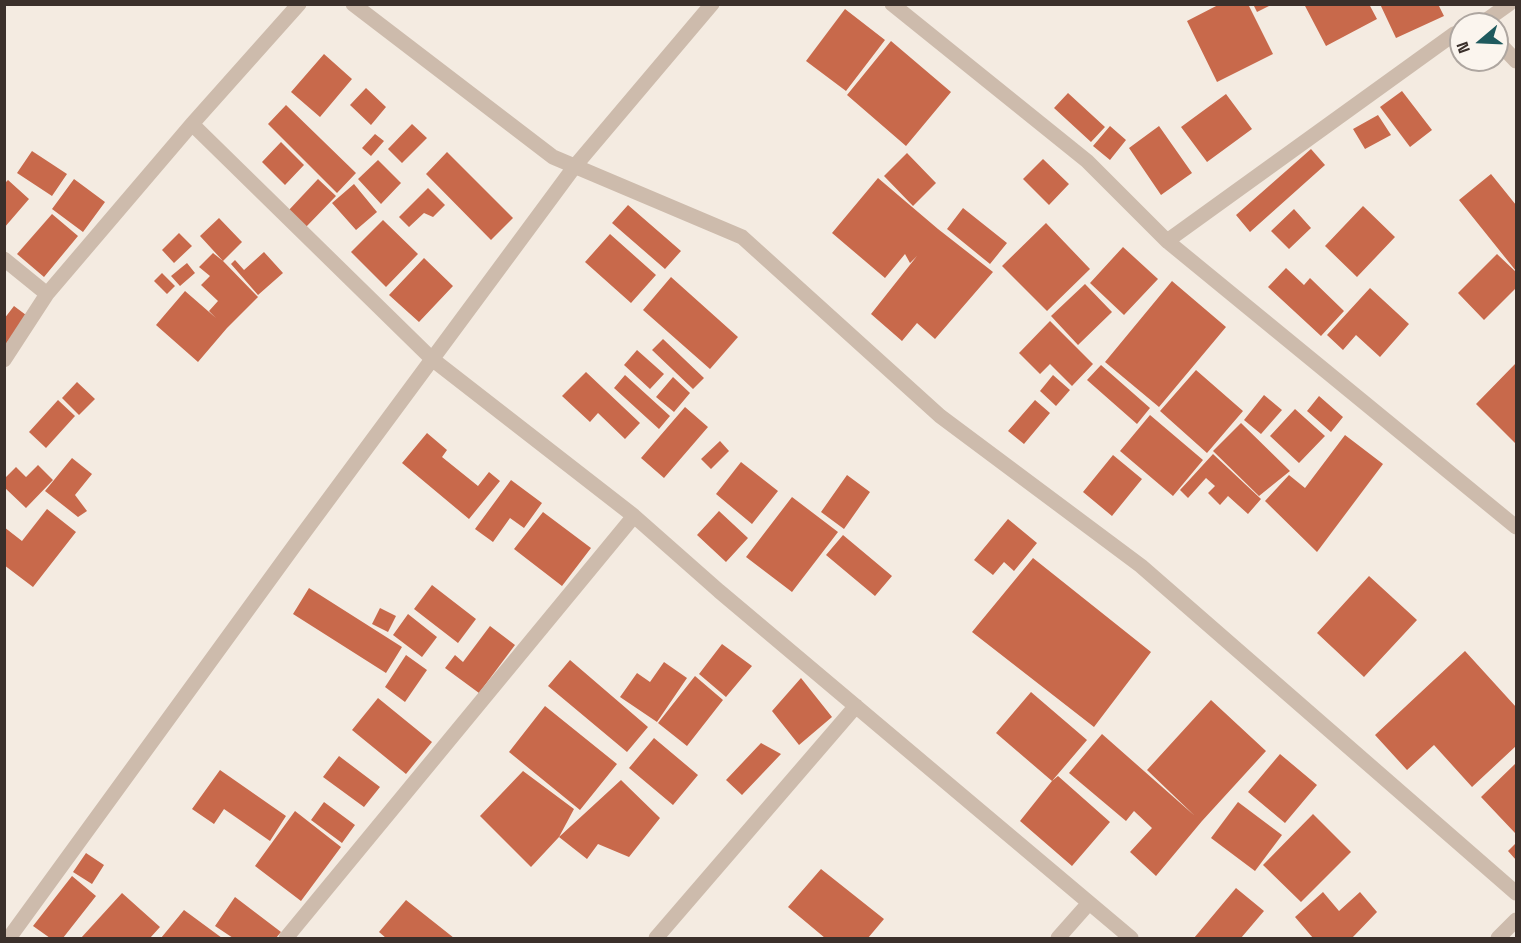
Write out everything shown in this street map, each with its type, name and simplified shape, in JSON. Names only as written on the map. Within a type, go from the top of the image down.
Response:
[{"type":"street","points":[[4,360],[47,294],[192,124],[299,4]]},
{"type":"street","points":[[352,4],[553,157],[742,237],[940,416],[1141,566],[1516,893]]},
{"type":"street","points":[[9,939],[432,358],[575,166],[712,4]]},
{"type":"street","points":[[891,4],[1087,161],[1167,241],[1516,527]]},
{"type":"street","points":[[1167,241],[1449,38]]},
{"type":"street","points":[[192,124],[432,358],[634,516],[719,591],[1131,939]]},
{"type":"street","points":[[4,259],[47,294]]},
{"type":"street","points":[[286,939],[634,516]]},
{"type":"street","points":[[657,939],[856,706]]},
{"type":"street","points":[[1058,939],[1089,903]]},
{"type":"street","points":[[1498,939],[1516,920]]},
{"type":"building","points":[[1220,4],[1248,4],[1273,54],[1217,82],[1187,21]]},
{"type":"building","points":[[1253,4],[1273,4],[1257,12]]},
{"type":"building","points":[[1304,4],[1369,4],[1377,19],[1326,46]]},
{"type":"building","points":[[1380,4],[1438,4],[1444,16],[1396,38]]},
{"type":"building","points":[[845,9],[885,40],[846,91],[806,61]]},
{"type":"building","points":[[891,41],[951,92],[906,146],[847,95]]},
{"type":"building","points":[[324,54],[352,79],[320,117],[291,92]]},
{"type":"building","points":[[366,88],[386,107],[371,125],[350,105]]},
{"type":"building","points":[[1402,91],[1432,130],[1410,147],[1380,107]]},
{"type":"building","points":[[1068,93],[1105,127],[1091,142],[1054,108]]},
{"type":"building","points":[[1226,94],[1252,129],[1207,162],[1181,127]]},
{"type":"building","points":[[286,105],[356,173],[337,193],[268,124]]},
{"type":"building","points":[[1378,115],[1391,135],[1365,149],[1353,129]]},
{"type":"building","points":[[412,124],[427,138],[402,163],[388,149]]},
{"type":"building","points":[[1110,126],[1126,140],[1110,160],[1093,146]]},
{"type":"building","points":[[1159,126],[1192,173],[1161,195],[1129,148]]},
{"type":"building","points":[[375,134],[384,141],[371,156],[362,148]]},
{"type":"building","points":[[281,142],[304,165],[285,185],[262,162]]},
{"type":"building","points":[[1311,149],[1325,165],[1250,232],[1236,215]]},
{"type":"building","points":[[32,151],[67,174],[52,196],[17,173]]},
{"type":"building","points":[[447,152],[513,218],[491,240],[426,174]]},
{"type":"building","points":[[907,153],[936,183],[913,206],[884,176]]},
{"type":"building","points":[[1043,159],[1069,184],[1049,205],[1023,179]]},
{"type":"building","points":[[378,160],[401,183],[381,204],[358,179]]},
{"type":"building","points":[[1491,174],[1516,205],[1516,271],[1459,200]]},
{"type":"building","points":[[878,178],[993,272],[935,339],[917,323],[902,341],[871,314],[917,256],[910,263],[905,254],[885,278],[832,233]]},
{"type":"building","points":[[74,179],[105,202],[83,232],[52,209]]},
{"type":"building","points":[[318,179],[336,196],[306,227],[288,211]]},
{"type":"building","points":[[8,180],[29,199],[4,228],[4,184]]},
{"type":"building","points":[[354,184],[377,212],[356,230],[332,203]]},
{"type":"building","points":[[428,188],[445,205],[433,217],[424,213],[409,227],[399,217]]},
{"type":"building","points":[[628,205],[681,251],[665,269],[612,223]]},
{"type":"building","points":[[1363,206],[1395,237],[1357,277],[1325,246]]},
{"type":"building","points":[[963,208],[1007,243],[990,264],[947,229]]},
{"type":"building","points":[[1294,209],[1311,228],[1289,249],[1271,231]]},
{"type":"building","points":[[52,214],[78,236],[44,277],[17,254]]},
{"type":"building","points":[[219,218],[242,242],[223,261],[200,236]]},
{"type":"building","points":[[383,220],[418,254],[386,287],[351,252]]},
{"type":"building","points":[[1046,223],[1090,269],[1047,311],[1002,266]]},
{"type":"building","points":[[179,233],[192,246],[174,263],[162,250]]},
{"type":"building","points":[[610,234],[656,275],[631,303],[585,262]]},
{"type":"building","points":[[1123,247],[1158,279],[1124,315],[1090,283]]},
{"type":"building","points":[[264,252],[283,273],[258,295],[231,264],[235,260],[244,270]]},
{"type":"building","points":[[213,253],[258,297],[198,362],[156,325],[185,291],[216,318],[209,311],[218,301],[201,285],[210,276],[199,267]]},
{"type":"building","points":[[1497,254],[1516,272],[1516,288],[1484,320],[1458,293]]},
{"type":"building","points":[[424,258],[453,286],[419,322],[389,295]]},
{"type":"building","points":[[187,263],[195,273],[180,286],[171,276]]},
{"type":"building","points":[[1286,268],[1304,285],[1310,278],[1344,311],[1321,336],[1268,287]]},
{"type":"building","points":[[162,273],[175,286],[167,294],[154,281]]},
{"type":"building","points":[[671,277],[738,337],[710,369],[643,310]]},
{"type":"building","points":[[1172,281],[1226,327],[1159,407],[1105,362]]},
{"type":"building","points":[[1085,284],[1112,312],[1078,345],[1051,316]]},
{"type":"building","points":[[1370,288],[1409,324],[1380,357],[1356,335],[1343,350],[1327,335]]},
{"type":"building","points":[[14,306],[26,315],[4,347],[4,319]]},
{"type":"building","points":[[1050,321],[1093,364],[1072,386],[1050,364],[1040,374],[1019,353]]},
{"type":"building","points":[[663,339],[704,378],[693,389],[652,350]]},
{"type":"building","points":[[637,350],[664,374],[650,389],[624,365]]},
{"type":"building","points":[[1516,363],[1516,444],[1476,404]]},
{"type":"building","points":[[1101,365],[1150,408],[1137,424],[1087,380]]},
{"type":"building","points":[[1196,370],[1243,411],[1207,453],[1160,411]]},
{"type":"building","points":[[586,372],[640,423],[625,439],[598,413],[590,422],[562,396]]},
{"type":"building","points":[[625,375],[670,416],[659,429],[614,388]]},
{"type":"building","points":[[1053,375],[1070,390],[1056,406],[1040,391]]},
{"type":"building","points":[[673,377],[690,393],[674,412],[656,397]]},
{"type":"building","points":[[77,382],[95,399],[79,415],[62,398]]},
{"type":"building","points":[[1264,395],[1282,410],[1261,434],[1244,420]]},
{"type":"building","points":[[1319,396],[1343,417],[1331,432],[1307,411]]},
{"type":"building","points":[[58,400],[75,416],[46,448],[29,432]]},
{"type":"building","points":[[1035,400],[1050,413],[1024,444],[1008,431]]},
{"type":"building","points":[[685,407],[708,427],[664,478],[641,458]]},
{"type":"building","points":[[1295,409],[1325,436],[1299,463],[1270,436]]},
{"type":"building","points":[[1150,415],[1203,460],[1173,496],[1120,451]]},
{"type":"building","points":[[1241,423],[1290,471],[1259,496],[1213,451]]},
{"type":"building","points":[[427,433],[447,450],[442,457],[478,486],[489,472],[500,481],[469,519],[402,463]]},
{"type":"building","points":[[1345,435],[1383,464],[1317,552],[1265,501],[1289,475],[1305,488]]},
{"type":"building","points":[[720,441],[729,451],[711,469],[701,459]]},
{"type":"building","points":[[1213,454],[1261,499],[1248,514],[1228,496],[1220,505],[1208,493],[1215,486],[1206,478],[1188,498],[1180,490]]},
{"type":"building","points":[[1113,455],[1142,479],[1112,516],[1083,492]]},
{"type":"building","points":[[72,458],[92,474],[75,495],[87,511],[78,517],[45,491]]},
{"type":"building","points":[[741,462],[778,491],[752,524],[716,494]]},
{"type":"building","points":[[38,465],[53,480],[26,508],[4,487],[4,479],[16,467],[26,477]]},
{"type":"building","points":[[847,475],[870,492],[844,529],[821,512]]},
{"type":"building","points":[[511,480],[542,503],[524,528],[510,518],[493,542],[475,529]]},
{"type":"building","points":[[792,497],[838,532],[792,592],[746,557]]},
{"type":"building","points":[[47,509],[76,532],[33,587],[4,565],[4,527],[22,541]]},
{"type":"building","points":[[719,511],[748,538],[726,562],[697,535]]},
{"type":"building","points":[[543,512],[591,548],[562,586],[514,549]]},
{"type":"building","points":[[1008,519],[1037,543],[1014,571],[1004,562],[993,575],[974,560]]},
{"type":"building","points":[[843,535],[892,576],[875,596],[826,555]]},
{"type":"building","points":[[1033,558],[1151,652],[1094,727],[972,632]]},
{"type":"building","points":[[1369,576],[1417,620],[1364,677],[1317,633]]},
{"type":"building","points":[[432,585],[476,619],[458,643],[414,609]]},
{"type":"building","points":[[309,588],[402,647],[386,673],[293,614]]},
{"type":"building","points":[[380,608],[396,616],[388,632],[372,624]]},
{"type":"building","points":[[408,614],[437,637],[422,657],[393,635]]},
{"type":"building","points":[[490,626],[515,645],[479,693],[445,668],[455,655],[463,662]]},
{"type":"building","points":[[722,644],[752,666],[726,697],[699,674]]},
{"type":"building","points":[[1465,651],[1516,707],[1516,746],[1472,787],[1434,745],[1407,770],[1375,735]]},
{"type":"building","points":[[406,655],[427,670],[405,702],[385,687]]},
{"type":"building","points":[[570,660],[648,727],[627,752],[548,686]]},
{"type":"building","points":[[664,662],[687,678],[657,722],[620,697],[637,673],[650,682]]},
{"type":"building","points":[[695,676],[723,700],[687,746],[658,723]]},
{"type":"building","points":[[801,678],[832,717],[799,745],[772,711]]},
{"type":"building","points":[[1031,692],[1087,740],[1052,781],[996,733]]},
{"type":"building","points":[[378,698],[432,742],[406,774],[352,730]]},
{"type":"building","points":[[1211,700],[1266,751],[1202,821],[1156,876],[1130,852],[1152,828],[1134,811],[1126,821],[1069,773],[1102,734],[1195,816],[1147,770]]},
{"type":"building","points":[[545,706],[617,764],[580,810],[509,752]]},
{"type":"building","points":[[654,738],[698,775],[673,805],[629,768]]},
{"type":"building","points":[[761,743],[781,754],[742,795],[726,780]]},
{"type":"building","points":[[1280,754],[1317,785],[1285,823],[1248,792]]},
{"type":"building","points":[[339,756],[380,787],[364,807],[323,777]]},
{"type":"building","points":[[1516,763],[1516,832],[1515,833],[1481,797]]},
{"type":"building","points":[[220,770],[286,816],[270,841],[224,809],[214,824],[192,809]]},
{"type":"building","points":[[523,771],[574,809],[559,837],[531,867],[480,816]]},
{"type":"building","points":[[1058,776],[1110,822],[1072,866],[1020,821]]},
{"type":"building","points":[[621,780],[660,818],[629,857],[598,844],[587,859],[559,837]]},
{"type":"building","points":[[324,802],[355,825],[342,843],[311,820]]},
{"type":"building","points":[[1238,802],[1282,835],[1255,871],[1211,838]]},
{"type":"building","points":[[295,811],[341,847],[301,901],[255,866]]},
{"type":"building","points":[[1313,814],[1351,852],[1301,902],[1263,865]]},
{"type":"building","points":[[1516,843],[1516,860],[1508,851]]},
{"type":"building","points":[[86,853],[104,865],[92,884],[73,872]]},
{"type":"building","points":[[821,869],[884,919],[868,938],[825,938],[788,907]]},
{"type":"building","points":[[72,876],[96,896],[63,938],[50,938],[33,926]]},
{"type":"building","points":[[1236,888],[1264,911],[1241,938],[1194,938]]},
{"type":"building","points":[[1323,892],[1339,911],[1360,892],[1377,912],[1352,938],[1313,938],[1295,917]]},
{"type":"building","points":[[122,893],[160,927],[150,938],[81,938]]},
{"type":"building","points":[[235,897],[281,932],[276,938],[233,938],[215,926]]},
{"type":"building","points":[[406,900],[454,938],[386,938],[379,932]]},
{"type":"building","points":[[184,910],[222,938],[161,938]]}]
